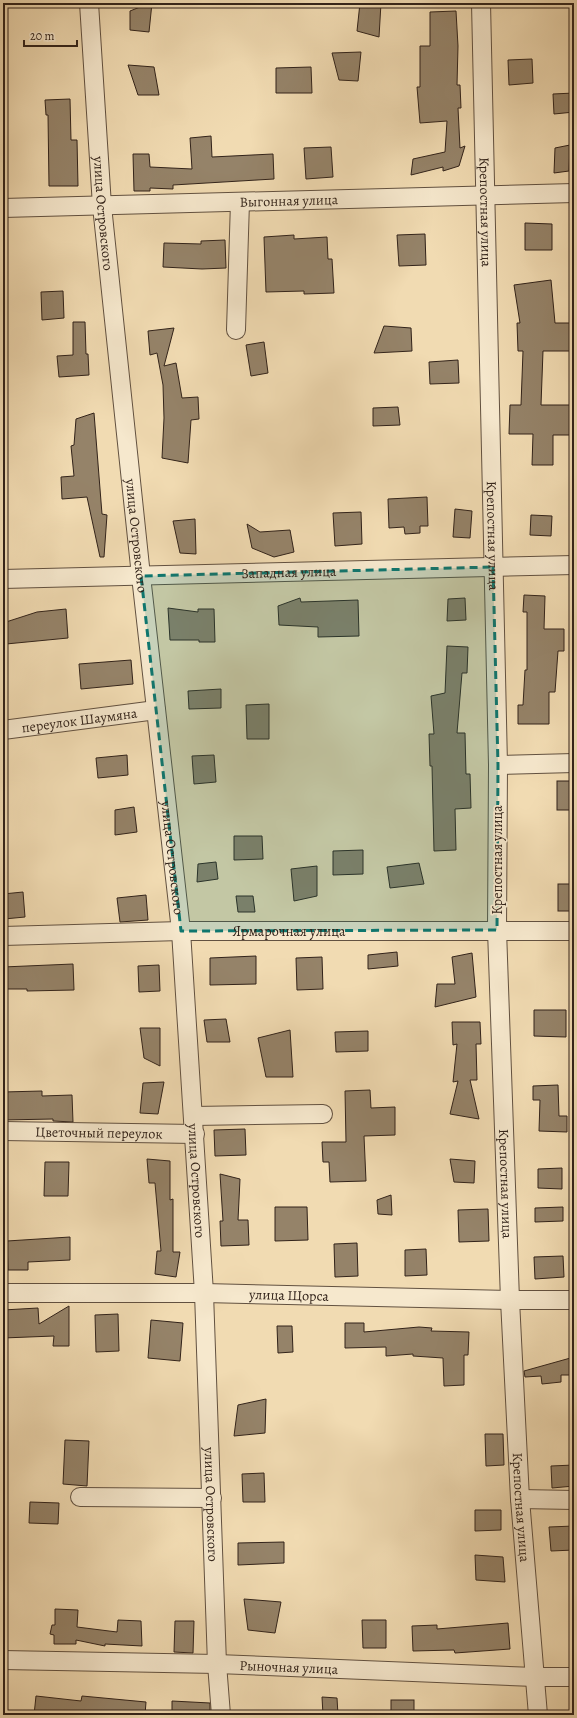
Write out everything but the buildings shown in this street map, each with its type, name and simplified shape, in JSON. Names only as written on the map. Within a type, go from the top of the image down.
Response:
[{"type":"street","name":"улица Островского","points":[[89,3],[102,206],[141,576],[181,931],[204,1293],[217,1664],[221,1715]]},
{"type":"street","name":"Крепостная улица","points":[[481,3],[498,765],[497,930],[510,1300],[520,1500],[538,1715]]},
{"type":"street","name":"Выгонная улица","points":[[3,208],[574,193]]},
{"type":"street","points":[[236,330],[240,202]]},
{"type":"street","name":"Западная улица","points":[[3,579],[574,565]]},
{"type":"street","name":"переулок Шаумяна","points":[[3,730],[156,710]]},
{"type":"street","points":[[498,765],[574,764]]},
{"type":"street","name":"Ярмарочная улица","points":[[3,936],[181,931],[574,931]]},
{"type":"street","points":[[193,1116],[323,1114]]},
{"type":"street","name":"Цветочный переулок","points":[[3,1131],[194,1134]]},
{"type":"street","name":"улица Щорса","points":[[3,1293],[204,1293],[510,1300],[574,1300]]},
{"type":"street","points":[[80,1497],[212,1498]]},
{"type":"street","points":[[520,1500],[574,1500]]},
{"type":"street","name":"Рыночная улица","points":[[3,1660],[217,1664],[535,1677],[574,1677]]},
{"type":"highlighted area","points":[[493,567],[498,765],[497,930],[181,931],[141,576]]}]
